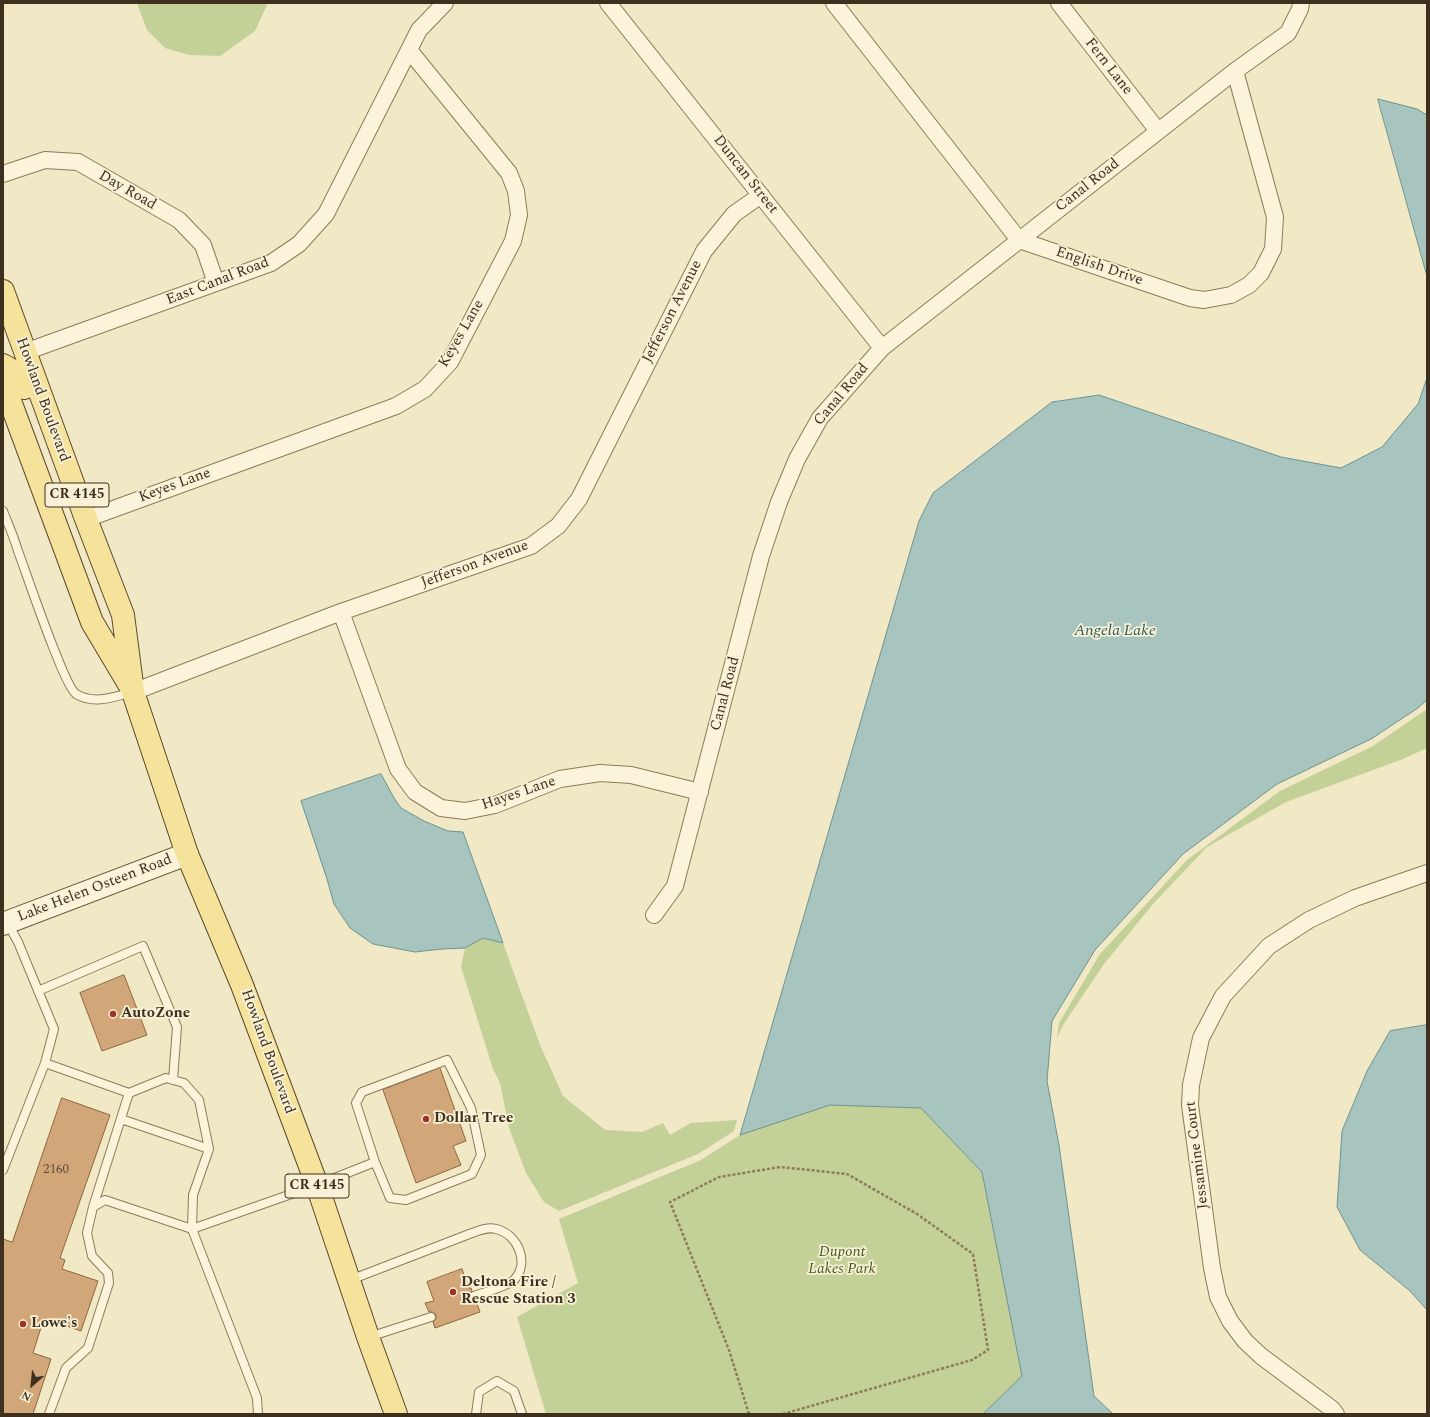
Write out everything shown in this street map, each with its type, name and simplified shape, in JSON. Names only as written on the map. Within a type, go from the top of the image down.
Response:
[{"type":"main road","name":"Howland Boulevard","points":[[3,291],[75,490],[123,615],[133,692],[186,854],[242,985],[316,1185],[396,1414]]},
{"type":"main road","points":[[3,365],[20,375],[56,477],[75,490]]},
{"type":"main road","name":"Howland Boulevard","points":[[3,382],[92,622],[133,692]]},
{"type":"street","name":"East Canal Road","points":[[25,352],[271,263],[299,244],[326,214],[420,30],[444,3]]},
{"type":"street","name":"Duncan Street","points":[[608,3],[882,348]]},
{"type":"street","points":[[834,3],[1019,240]]},
{"type":"street","name":"Fern Lane","points":[[1059,3],[1158,131]]},
{"type":"street","points":[[1235,71],[1288,32],[1300,9],[1301,3]]},
{"type":"street","name":"Keyes Lane","points":[[86,519],[396,406],[425,389],[450,362],[513,242],[519,215],[516,191],[509,173],[409,50]]},
{"type":"street","name":"English Drive","points":[[1019,240],[1190,298],[1204,300],[1231,295],[1249,285],[1261,273],[1273,249],[1275,217],[1235,71]]},
{"type":"street","name":"Canal Road","points":[[654,915],[675,886],[761,556],[779,502],[797,459],[820,418],[882,348],[1235,71]]},
{"type":"street","name":"Day Road","points":[[3,174],[45,160],[78,162],[179,220],[203,245],[216,283]]},
{"type":"street","name":"Jefferson Avenue","points":[[133,692],[341,612],[531,546],[558,526],[579,499],[704,250],[734,214],[760,195]]},
{"type":"street","name":"Hayes Lane","points":[[341,612],[398,769],[415,792],[442,808],[465,811],[495,805],[560,779],[600,773],[631,775],[700,792]]},
{"type":"street","name":"Lake Helen Osteen Road","points":[[5,923],[186,854]]},
{"type":"street","name":"Jessamine Court","points":[[1336,1414],[1332,1409],[1261,1356],[1244,1341],[1230,1321],[1218,1297],[1212,1268],[1190,1105],[1191,1085],[1201,1038],[1223,996],[1269,946],[1308,920],[1355,898],[1427,873]]},
{"type":"lane","points":[[3,511],[49,636],[70,685],[75,693],[87,698],[100,700],[133,692]]},
{"type":"lane","points":[[3,1170],[45,1063],[54,1029],[18,942],[5,923]]},
{"type":"lane","points":[[38,991],[143,946],[177,1027],[173,1080]]},
{"type":"lane","points":[[447,1060],[471,1108],[481,1156],[472,1174],[406,1200],[390,1198],[375,1162],[356,1102],[362,1092],[447,1060]]},
{"type":"lane","points":[[45,1063],[129,1093],[166,1078],[184,1083],[198,1100],[209,1149],[192,1195],[192,1229],[257,1398],[258,1414]]},
{"type":"lane","points":[[49,1414],[66,1368],[88,1348],[110,1283],[108,1273],[92,1256],[87,1233],[93,1207],[129,1093]]},
{"type":"lane","points":[[121,1119],[209,1149]]},
{"type":"lane","points":[[93,1207],[105,1200],[192,1229],[316,1185],[375,1162]]},
{"type":"lane","points":[[349,1280],[486,1228],[497,1229],[509,1236],[519,1248],[522,1259],[520,1270],[514,1280],[474,1296]]},
{"type":"lane","points":[[368,1337],[431,1317]]},
{"type":"lane","points":[[476,1414],[479,1392],[497,1381],[514,1391],[522,1414]]},
{"type":"path","points":[[749,1414],[729,1350],[670,1202],[719,1177],[780,1167],[847,1174],[917,1214],[973,1254],[988,1350],[972,1360],[783,1414]]},
{"type":"green space","points":[[137,3],[268,3],[255,31],[220,56],[189,55],[165,48],[147,30]]},
{"type":"green space","points":[[1427,709],[1427,748],[1403,759],[1286,802],[1207,847],[1153,904],[1104,964],[1063,1025],[1057,1038],[1059,1023],[1100,954],[1187,860],[1280,791],[1373,746]]},
{"type":"green space","points":[[483,938],[503,943],[540,1045],[563,1096],[605,1130],[642,1132],[663,1123],[670,1135],[691,1123],[737,1120],[734,1131],[698,1154],[559,1211],[544,1202],[526,1173],[509,1128],[500,1083],[493,1069],[461,967],[465,948]]},
{"type":"green space","name":"Dupont Lakes Park","points":[[830,1105],[921,1108],[982,1172],[1022,1376],[1034,1414],[546,1414],[517,1317],[578,1283],[559,1219],[701,1160],[740,1135]]},
{"type":"water","points":[[1378,99],[1417,109],[1427,115],[1427,276]]},
{"type":"water","name":"Angela Lake","points":[[1427,378],[1427,700],[1418,708],[1371,739],[1277,784],[1183,854],[1095,950],[1052,1021],[1047,1081],[1059,1145],[1094,1396],[1113,1414],[983,1414],[1022,1376],[982,1172],[921,1108],[830,1105],[740,1135],[919,521],[933,493],[1052,402],[1099,395],[1281,457],[1341,468],[1382,447],[1418,404]]},
{"type":"water","points":[[381,774],[401,808],[424,821],[448,831],[463,832],[503,943],[483,938],[465,948],[415,952],[373,944],[350,928],[334,904],[301,801]]},
{"type":"water","points":[[1427,1025],[1427,1310],[1410,1291],[1360,1250],[1337,1207],[1342,1131],[1367,1071],[1390,1031]]},
{"type":"building","name":"AutoZone","points":[[124,975],[147,1035],[102,1051],[80,993]]},
{"type":"building","name":"Dollar Tree","points":[[440,1068],[466,1141],[453,1146],[461,1165],[416,1183],[383,1090]]},
{"type":"building","points":[[62,1098],[110,1115],[60,1258],[65,1260],[62,1269],[98,1281],[81,1331],[44,1318],[33,1353],[51,1359],[33,1414],[3,1414],[3,1239],[12,1242]]},
{"type":"building","points":[[462,1269],[469,1288],[471,1288],[472,1291],[469,1298],[476,1301],[480,1312],[435,1328],[433,1322],[436,1319],[436,1315],[433,1312],[429,1312],[425,1303],[434,1301],[427,1282]]},
{"type":"place","name":"AutoZone","points":[[113,1014]]},
{"type":"place","name":"Dollar Tree","points":[[426,1119]]},
{"type":"place","name":"Deltona Fire / Rescue Station 3","points":[[453,1292]]},
{"type":"place","name":"Lowe's","points":[[23,1324]]}]
